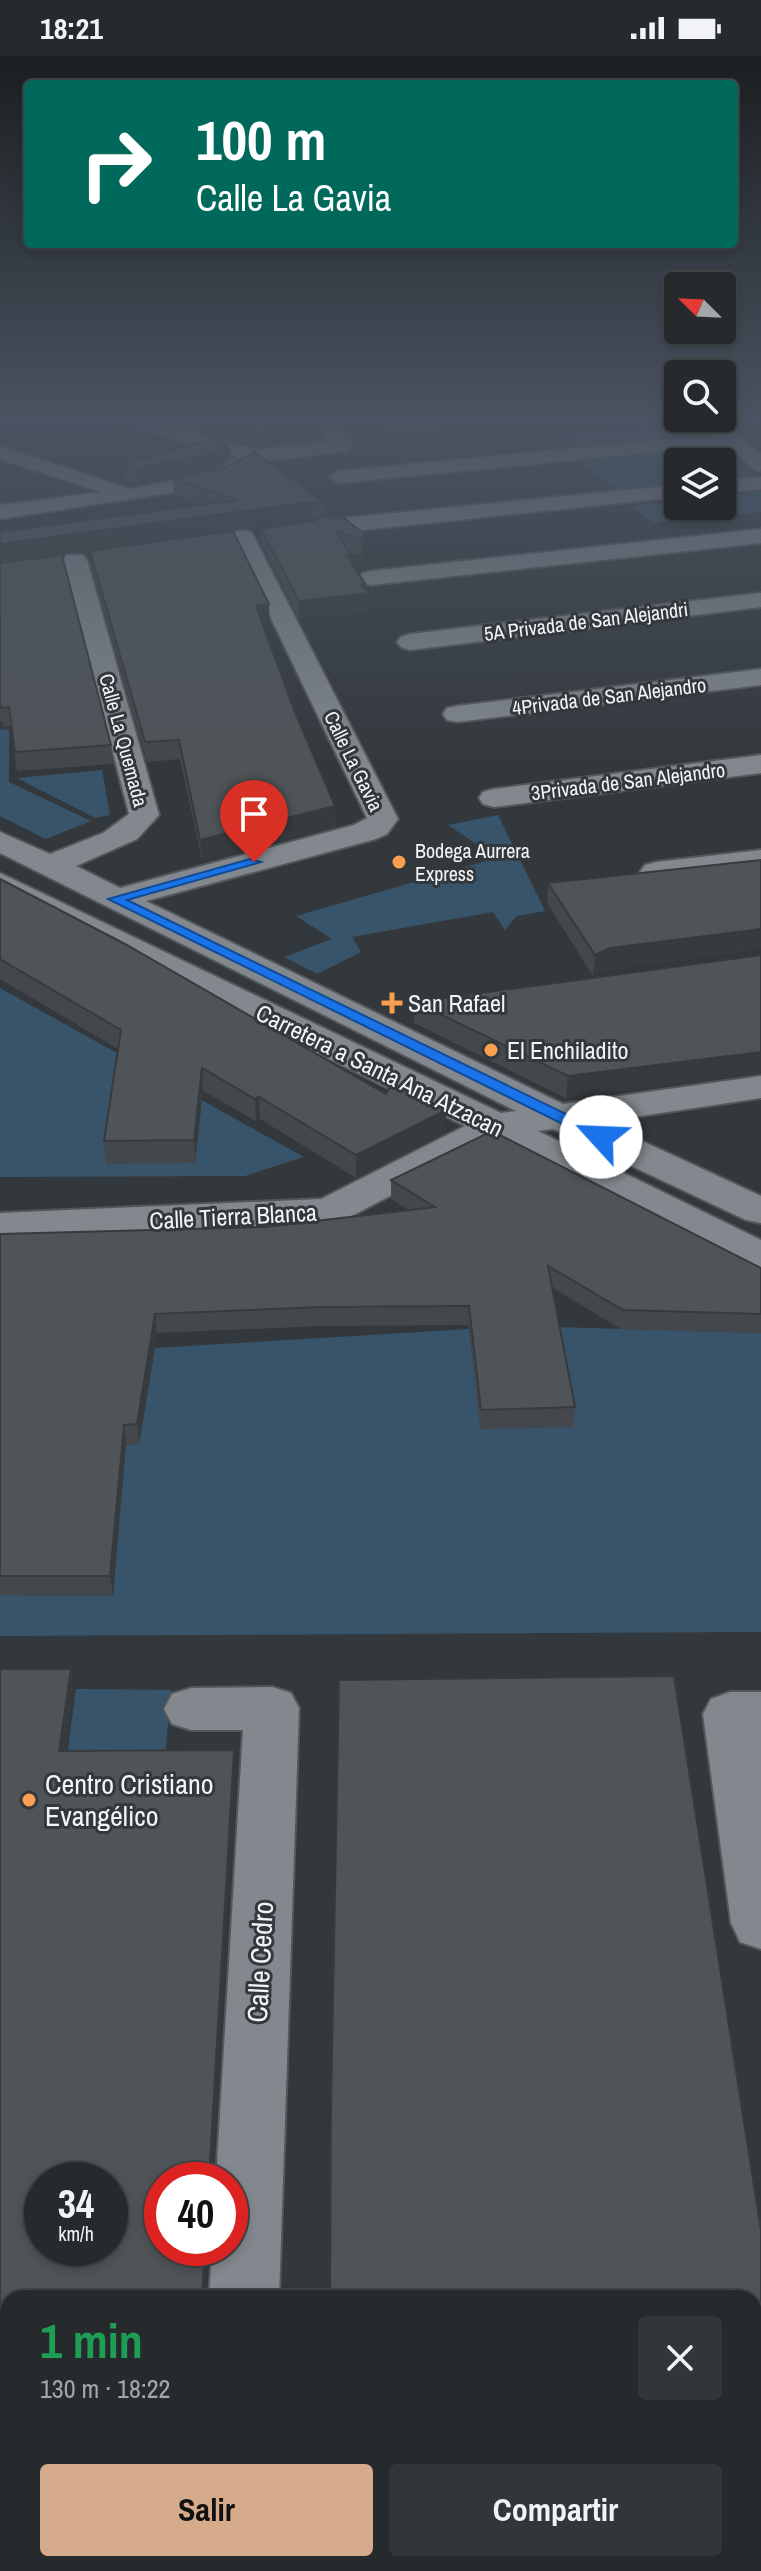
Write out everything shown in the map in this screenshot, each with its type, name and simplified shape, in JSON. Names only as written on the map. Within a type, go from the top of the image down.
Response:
[{"type":"street","name":"Calle La Gavia","points":[[213,541],[254,535]]},
{"type":"street","name":"Calle La Gavia","points":[[115,899],[365,832],[383,819],[257,535]]},
{"type":"street","points":[[371,578],[761,536]]},
{"type":"street","name":"Calle La Quemada","points":[[49,865],[126,834],[138,825],[144,815],[67,562],[105,556]]},
{"type":"street","name":"5A Privada de San Alejandri","points":[[410,642],[761,600]]},
{"type":"street","name":"4Privada de San Alejandro","points":[[457,714],[761,677]]},
{"type":"street","name":"3Privada de San Alejandro","points":[[494,798],[761,764]]},
{"type":"street","name":"Carretera a Santa Ana Atzacan","points":[[0,841],[554,1115],[761,1211]]},
{"type":"street","points":[[626,876],[761,859]]},
{"type":"street","name":"Carretera a Santa Ana Atzacan","points":[[0,883],[761,1256]]},
{"type":"street","points":[[672,1170],[650,1150],[644,1126],[651,1116],[699,1096],[761,1087]]},
{"type":"street","name":"Calle Tierra Blanca","points":[[0,1225],[329,1211],[494,1126],[699,1096]]},
{"type":"street","name":"Calle Cedro","points":[[191,1709],[272,1708],[244,2290]]},
{"type":"street","points":[[746,1714],[761,1923]]},
{"type":"shaded area","points":[[9,729],[9,782],[91,821],[46,839],[0,816],[0,730]]},
{"type":"shaded area","points":[[102,770],[110,815],[95,818],[17,778]]},
{"type":"shaded area","points":[[498,815],[545,911],[517,916],[505,930],[493,912],[352,937],[361,952],[317,974],[284,957],[332,939],[296,916],[497,858],[448,825]]},
{"type":"shaded area","points":[[0,988],[304,1157],[245,1176],[0,1177]]},
{"type":"shaded area","points":[[555,1327],[761,1333],[761,1632],[0,1636],[0,1595],[113,1596],[0,1451],[139,1444],[155,1348],[469,1329],[481,1429]]},
{"type":"shaded area","points":[[76,1689],[171,1690],[164,1769],[65,1770]]},
{"type":"building","points":[[0,535],[64,535],[0,544]]},
{"type":"building","points":[[202,535],[235,535],[269,604],[256,606],[294,710],[335,806],[200,840],[179,740],[145,742],[90,551]]},
{"type":"building","points":[[264,535],[339,535],[350,555],[346,555],[365,583],[361,584],[369,593],[299,601]]},
{"type":"building","points":[[62,555],[111,745],[15,752],[9,707],[1,708],[0,702],[0,563]]},
{"type":"building","points":[[761,860],[761,929],[610,948],[595,955],[548,883]]},
{"type":"building","points":[[0,879],[125,944],[386,1094],[392,1084],[446,1110],[356,1155],[259,1097],[255,1099],[202,1068],[194,1140],[104,1141],[121,1030],[0,959]]},
{"type":"building","points":[[761,955],[761,1052],[568,1076],[415,1002]]},
{"type":"building","points":[[492,1131],[761,1268],[761,1314],[623,1310],[548,1266],[575,1407],[481,1410],[469,1306],[322,1307],[155,1314],[137,1424],[124,1425],[110,1576],[0,1576],[0,1234],[264,1227],[435,1207],[391,1180]]},
{"type":"building","points":[[0,1669],[71,1669],[59,1751],[234,1750],[210,2162],[144,2162],[144,2266],[204,2266],[202,2290],[0,2290]]},
{"type":"building","points":[[674,1676],[761,2230],[761,2290],[330,2290],[339,1680]]},
{"type":"place","name":"Bodega Aurrera Express","points":[[399,862]]},
{"type":"place","name":"San Rafael","points":[[392,1003]]},
{"type":"place","name":"El Enchiladito","points":[[491,1050]]},
{"type":"place","name":"Centro Cristiano Evangélico","points":[[29,1800]]},
{"type":"route","points":[[254,862],[115,899],[601,1137]]}]
